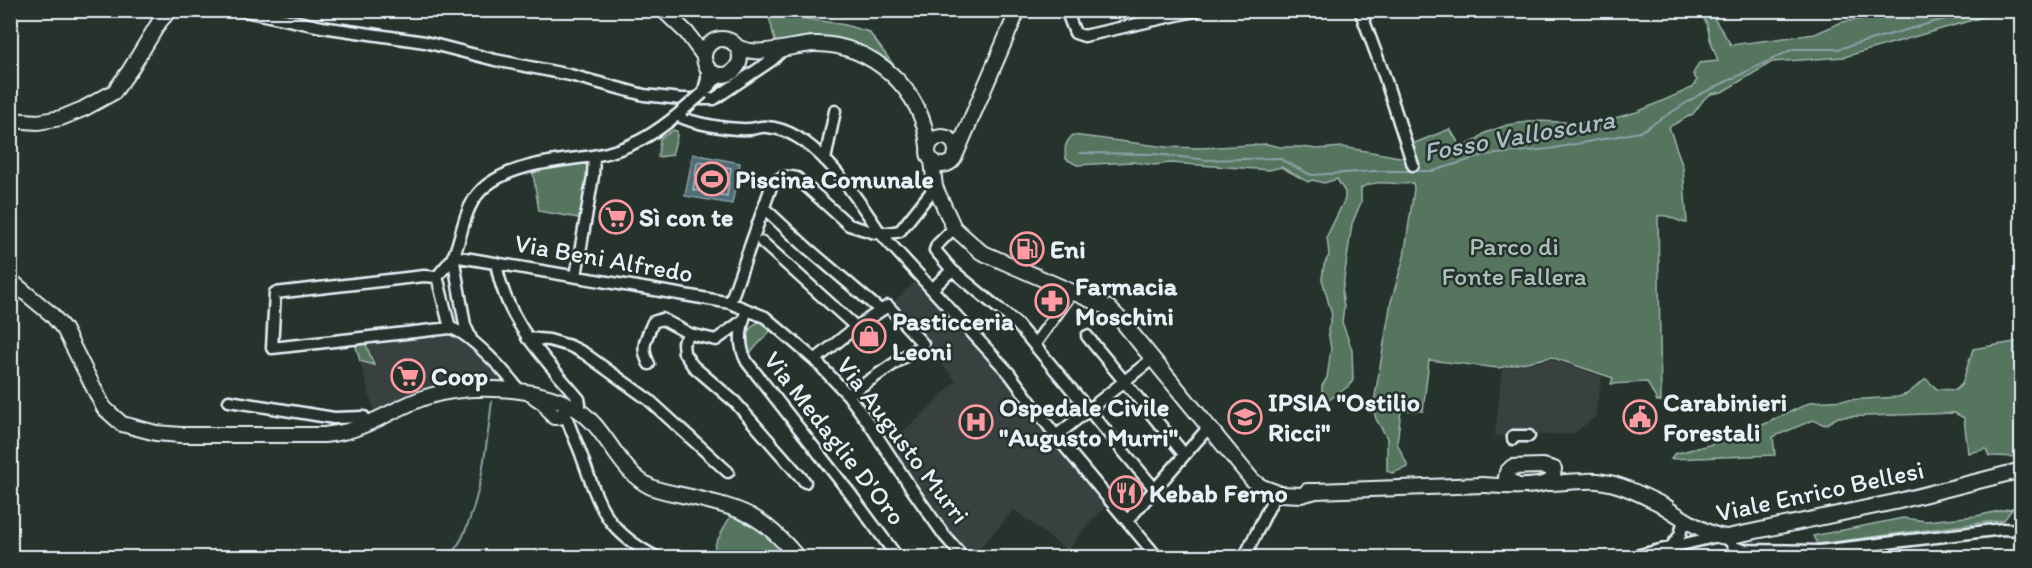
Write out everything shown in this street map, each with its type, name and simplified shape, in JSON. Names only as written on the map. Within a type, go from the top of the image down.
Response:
[{"type":"main road","points":[[10,120],[38,122],[61,118],[114,92],[160,21],[170,10]]},
{"type":"main road","points":[[663,10],[687,33],[715,74],[725,75],[758,51]]},
{"type":"main road","points":[[935,157],[951,162],[956,154],[1018,10]]},
{"type":"main road","points":[[687,33],[702,41],[727,39],[737,47],[758,51],[814,44],[832,45],[870,59],[887,70],[903,84],[925,126],[935,157],[935,187],[954,228],[981,252],[1109,308],[1208,428],[1253,475],[1282,487],[1316,491],[1586,481],[1616,485],[1637,492],[1718,535]]},
{"type":"main road","points":[[705,61],[707,45],[711,42]]},
{"type":"main road","points":[[737,47],[739,63]]},
{"type":"main road","points":[[925,126],[955,143],[956,154]]},
{"type":"main road","points":[[941,200],[933,140],[945,137],[957,138],[968,128]]},
{"type":"main road","points":[[10,280],[51,314],[64,329],[104,408],[122,424],[156,433],[181,435],[324,435],[348,431],[426,398],[451,392],[473,389],[525,393],[544,404],[565,410],[597,428],[631,474],[643,482],[654,488],[722,504],[747,513],[780,535],[798,558]]},
{"type":"main road","points":[[1224,445],[1253,480],[1262,487],[1276,493],[1302,495],[1316,491]]},
{"type":"main road","points":[[1483,485],[1512,467],[1543,466],[1586,481]]},
{"type":"main road","points":[[1512,467],[1507,472],[1506,478],[1516,485]]},
{"type":"main road","points":[[1548,483],[1554,477],[1554,470]]},
{"type":"main road","name":"Viale Enrico Bellesi","points":[[1718,535],[1895,502],[2022,470]]},
{"type":"main road","points":[[1660,504],[1684,519],[1718,535]]},
{"type":"street","points":[[240,10],[322,27],[425,42],[495,60],[570,75],[644,95],[680,108],[692,121],[749,129],[765,126],[798,136],[825,160],[881,234],[1009,373],[1056,436],[1158,558]]},
{"type":"street","points":[[1066,10],[1075,33],[1084,36],[1199,10]]},
{"type":"street","points":[[1360,10],[1413,165]]},
{"type":"street","points":[[680,108],[714,99],[772,60],[785,48]]},
{"type":"street","points":[[703,93],[707,79],[705,61]]},
{"type":"street","points":[[457,327],[453,256],[463,221],[473,201],[486,186],[502,176],[550,160],[594,156],[625,147],[656,133],[680,108],[703,93],[715,80],[725,75]]},
{"type":"street","points":[[825,160],[836,111]]},
{"type":"street","points":[[576,276],[594,156]]},
{"type":"street","points":[[730,303],[774,183],[783,177],[790,176],[803,183],[849,225],[881,234],[900,231]]},
{"type":"street","points":[[898,251],[897,241],[900,231],[935,187]]},
{"type":"street","points":[[765,209],[806,247],[884,308],[924,344],[848,395]]},
{"type":"street","points":[[954,228],[935,250],[952,270],[1016,323],[1154,488]]},
{"type":"street","points":[[762,242],[856,327]]},
{"type":"street","points":[[437,277],[453,256]]},
{"type":"street","name":"Via Beni Alfredo","points":[[453,256],[730,303],[747,310]]},
{"type":"street","points":[[496,263],[500,285],[515,320],[527,338],[579,399],[580,404],[565,410],[605,515],[618,532],[658,558]]},
{"type":"street","points":[[932,289],[952,270]]},
{"type":"street","points":[[437,277],[424,276],[275,293],[272,348],[457,327]]},
{"type":"street","points":[[437,277],[457,327],[525,393]]},
{"type":"street","points":[[1035,344],[1073,291]]},
{"type":"street","points":[[815,360],[884,308]]},
{"type":"street","name":"Via Medaglie D'Oro","points":[[747,310],[742,321],[741,342],[742,353],[747,362],[898,558]]},
{"type":"street","name":"Via Augusto Murri","points":[[747,310],[765,317],[815,360],[848,395],[944,535],[964,558]]},
{"type":"street","points":[[649,364],[644,354],[644,345],[653,322],[662,319],[690,334],[716,340],[742,321]]},
{"type":"street","points":[[690,334],[683,343],[684,353],[693,366],[735,402],[805,482]]},
{"type":"street","points":[[1087,336],[1184,454]]},
{"type":"street","points":[[527,338],[560,343],[584,353],[649,400],[728,472]]},
{"type":"street","points":[[1056,436],[1152,359]]},
{"type":"street","points":[[229,401],[334,418],[364,417],[367,423]]},
{"type":"street","points":[[1128,520],[1208,428]]},
{"type":"street","points":[[1514,439],[1513,436],[1529,436]]},
{"type":"street","points":[[1244,558],[1276,493]]},
{"type":"street","points":[[1628,558],[1644,554],[1673,552],[1684,519]]},
{"type":"street","points":[[1784,558],[1820,551],[2003,529],[2022,530]]},
{"type":"street","points":[[1718,535],[1734,547],[1743,550],[1820,551]]},
{"type":"street","name":"Viale Enrico Bellesi","points":[[1673,552],[1718,535]]},
{"type":"shaded area","name":"Ospedale Civile \"Augusto Murri\"","points":[[915,282],[926,293],[930,290],[992,359],[1052,439],[1107,505],[1084,529],[1068,551],[1014,510],[972,557],[956,538],[889,442],[920,417],[956,381],[891,304]]},
{"type":"shaded area","points":[[450,331],[472,348],[505,384],[434,388],[375,415],[355,343]]},
{"type":"shaded area","points":[[1550,359],[1602,376],[1595,417],[1573,434],[1495,436],[1502,369]]},
{"type":"green space","points":[[764,11],[779,11],[779,14],[845,25],[869,32],[898,71],[877,57],[777,45],[769,18]]},
{"type":"green space","name":"Parco di Fonte Fallera","points":[[1702,11],[1710,11],[1731,45],[1815,34],[1842,22],[1913,11],[2004,11],[1844,57],[1772,62],[1722,92],[1711,94],[1704,99],[1693,114],[1669,127],[1683,167],[1687,223],[1658,216],[1661,401],[1657,401],[1647,382],[1611,384],[1613,378],[1551,357],[1498,368],[1429,360],[1423,411],[1401,410],[1397,443],[1408,467],[1392,473],[1387,471],[1387,438],[1376,419],[1373,408],[1391,302],[1404,257],[1413,183],[1373,183],[1361,188],[1361,202],[1352,224],[1342,293],[1344,307],[1342,322],[1352,350],[1353,380],[1350,385],[1329,400],[1322,393],[1322,386],[1327,378],[1331,349],[1328,330],[1332,315],[1322,279],[1324,265],[1329,255],[1327,236],[1345,199],[1345,192],[1337,179],[1324,183],[1312,180],[1308,182],[1281,167],[1270,170],[1132,162],[1077,165],[1066,159],[1066,146],[1073,135],[1166,147],[1201,148],[1267,144],[1317,149],[1343,147],[1411,159],[1407,146],[1450,129],[1461,147],[1485,133],[1507,125],[1534,121],[1596,123],[1637,112],[1692,88],[1697,80],[1693,74],[1699,63],[1718,61]]},
{"type":"green space","points":[[673,130],[677,131],[677,137],[672,155],[658,157],[660,139]]},
{"type":"green space","points":[[589,163],[585,219],[539,211],[533,173],[547,168]]},
{"type":"green space","points":[[760,322],[772,329],[750,353],[747,343],[748,334],[752,326]]},
{"type":"green space","points":[[2021,341],[2021,457],[1989,456],[1986,449],[1968,453],[1964,418],[1955,413],[1838,417],[1825,425],[1813,420],[1773,437],[1775,455],[1671,459],[1674,454],[1748,432],[1811,402],[1898,397],[1907,394],[1926,379],[1937,389],[1956,390],[1962,384],[1973,349]]},
{"type":"green space","points":[[365,342],[374,365],[360,361],[355,343]]},
{"type":"green space","points":[[2013,508],[2004,520],[1817,544],[1813,536],[1903,518],[1926,521],[1976,516]]},
{"type":"green space","points":[[732,513],[764,530],[788,557],[713,558],[715,545]]},
{"type":"water","name":"Piscina Comunale","points":[[693,154],[740,163],[732,204],[685,196]]},
{"type":"waterway","name":"Fosso Valloscura","points":[[1080,153],[1155,154],[1207,160],[1278,158],[1311,175],[1376,171],[1433,171],[1485,155],[1549,149],[1640,132],[1699,95],[1793,49],[1838,49],[1977,10]]},
{"type":"waterway","points":[[450,558],[462,538],[474,505],[482,471],[492,401]]},
{"type":"place","name":"Piscina Comunale","points":[[712,179]]},
{"type":"place","name":"Sì con te","points":[[616,217]]},
{"type":"place","name":"Eni","points":[[1027,249]]},
{"type":"place","name":"Farmacia Moschini","points":[[1052,301]]},
{"type":"place","name":"Pasticceria Leoni","points":[[869,336]]},
{"type":"place","name":"Coop","points":[[408,376]]},
{"type":"place","name":"IPSIA \"Ostilio Ricci\"","points":[[1245,417]]},
{"type":"place","name":"Carabinieri Forestali","points":[[1640,417]]},
{"type":"place","name":"Ospedale Civile \"Augusto Murri\"","points":[[976,422]]},
{"type":"place","name":"Kebab Ferno","points":[[1126,493]]}]
